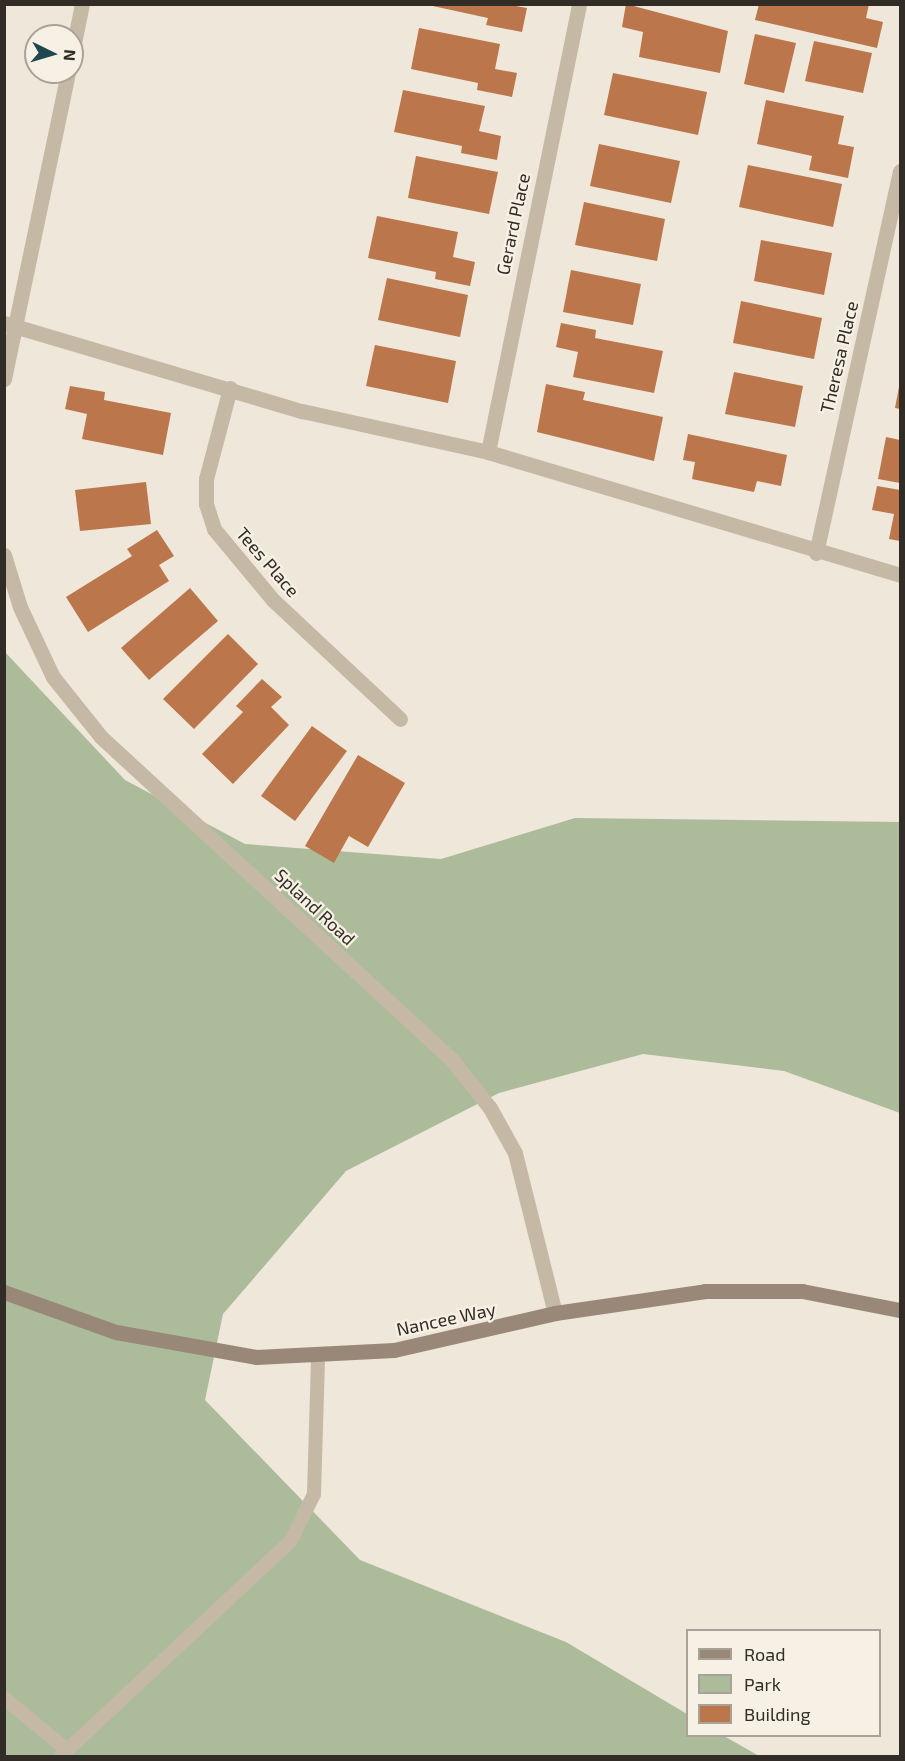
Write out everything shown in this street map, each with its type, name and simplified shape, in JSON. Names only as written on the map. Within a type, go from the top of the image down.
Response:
[{"type":"street","points":[[78,24],[82,4]]},
{"type":"street","name":"Gerard Place","points":[[488,452],[579,4]]},
{"type":"street","points":[[4,379],[9,324],[65,84]]},
{"type":"street","name":"Theresa Place","points":[[816,553],[900,171]]},
{"type":"street","points":[[9,324],[302,411],[488,452],[816,553],[900,575]]},
{"type":"street","name":"Tees Place","points":[[230,388],[206,479],[214,529],[273,600],[400,719]]},
{"type":"street","name":"Spland Road","points":[[4,555],[20,607],[53,676],[101,737],[452,1060],[490,1108],[515,1153],[555,1313]]},
{"type":"street","name":"Nancee Way","points":[[4,1292],[116,1332],[186,1348],[318,1358],[428,1344],[555,1313],[705,1291],[802,1291],[900,1310]]},
{"type":"lane","points":[[4,1698],[64,1753],[291,1542],[314,1494],[318,1358]]},
{"type":"green space","points":[[4,651],[125,780],[245,844],[441,859],[575,818],[900,822],[900,1113],[784,1071],[643,1054],[499,1093],[346,1171],[223,1314],[205,1400],[360,1560],[566,1642],[686,1713],[686,1737],[726,1737],[759,1756],[5,1756]]},
{"type":"building","points":[[626,4],[728,31],[720,73],[639,57],[643,32],[622,27]]},
{"type":"building","points":[[759,4],[869,4],[866,18],[883,22],[877,48],[755,20]]},
{"type":"building","points":[[428,5],[510,5],[527,8],[522,32],[486,25],[488,18]]},
{"type":"building","points":[[419,28],[500,44],[495,69],[517,73],[512,97],[477,90],[478,83],[411,69]]},
{"type":"building","points":[[755,34],[796,43],[784,93],[744,84]]},
{"type":"building","points":[[814,41],[872,53],[863,93],[805,81]]},
{"type":"building","points":[[613,73],[707,92],[698,135],[604,115]]},
{"type":"building","points":[[403,90],[485,106],[479,131],[501,136],[497,160],[461,153],[462,146],[394,132]]},
{"type":"building","points":[[766,100],[844,116],[838,144],[854,147],[848,178],[809,170],[812,156],[757,144]]},
{"type":"building","points":[[599,144],[680,161],[671,203],[590,186]]},
{"type":"building","points":[[416,156],[498,172],[489,214],[408,198]]},
{"type":"building","points":[[748,165],[842,184],[833,227],[739,207]]},
{"type":"building","points":[[584,202],[665,219],[657,261],[575,245]]},
{"type":"building","points":[[377,216],[458,232],[453,257],[475,262],[470,286],[435,279],[436,272],[368,258]]},
{"type":"building","points":[[761,240],[832,253],[824,295],[754,281]]},
{"type":"building","points":[[571,270],[641,284],[633,325],[563,312]]},
{"type":"building","points":[[387,278],[468,295],[460,337],[378,320]]},
{"type":"building","points":[[741,301],[822,318],[814,359],[733,343]]},
{"type":"building","points":[[561,323],[596,330],[595,338],[663,351],[654,393],[573,377],[578,352],[556,347]]},
{"type":"building","points":[[375,345],[456,361],[448,403],[366,386]]},
{"type":"building","points":[[734,372],[803,386],[795,427],[725,414]]},
{"type":"building","points":[[546,384],[585,392],[583,400],[663,417],[654,461],[537,432]]},
{"type":"building","points":[[70,386],[105,392],[104,400],[171,413],[163,455],[82,439],[87,414],[65,409]]},
{"type":"building","points":[[900,387],[900,409],[895,408]]},
{"type":"building","points":[[688,434],[787,455],[781,486],[757,481],[754,492],[692,479],[695,462],[683,460]]},
{"type":"building","points":[[886,437],[900,440],[900,483],[878,479]]},
{"type":"building","points":[[146,482],[151,524],[80,531],[75,490]]},
{"type":"building","points":[[877,486],[900,490],[900,541],[889,539],[894,514],[872,510]]},
{"type":"building","points":[[157,530],[174,556],[159,565],[169,581],[88,632],[66,597],[132,556],[127,549]]},
{"type":"building","points":[[190,588],[218,621],[149,680],[121,648]]},
{"type":"building","points":[[228,634],[258,664],[194,729],[163,699]]},
{"type":"building","points":[[262,679],[282,697],[271,707],[289,725],[233,784],[202,754],[243,712],[236,706]]},
{"type":"building","points":[[312,726],[347,751],[295,821],[261,796]]},
{"type":"building","points":[[358,755],[405,783],[368,847],[349,836],[334,863],[305,846]]}]
